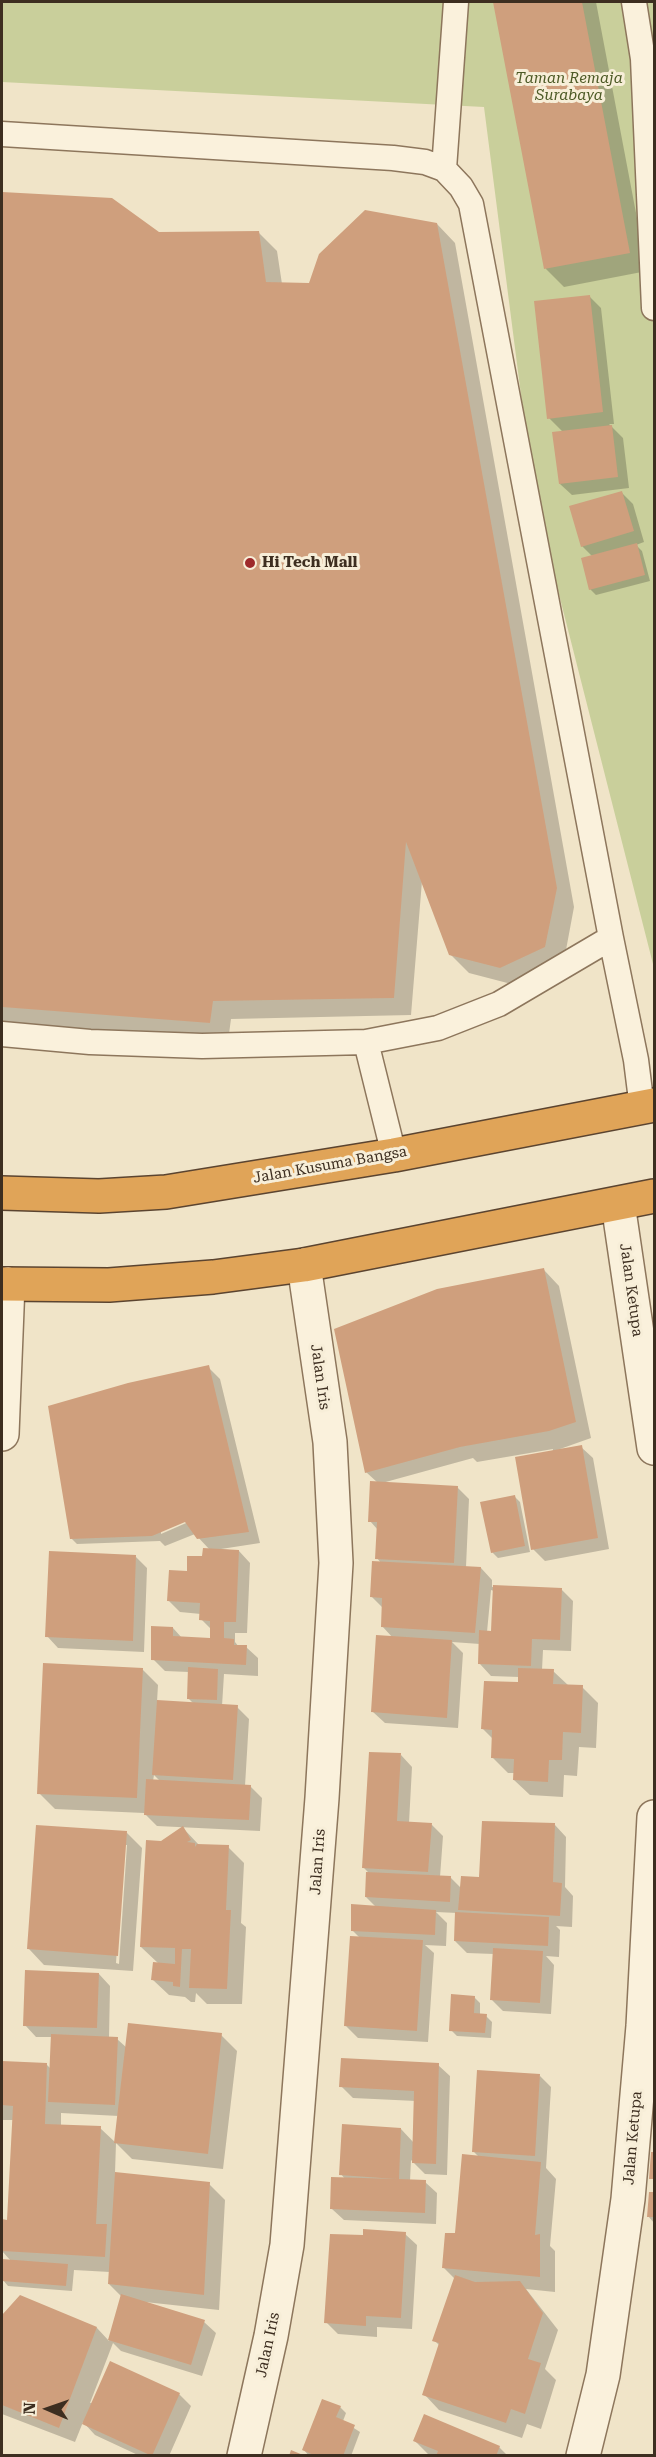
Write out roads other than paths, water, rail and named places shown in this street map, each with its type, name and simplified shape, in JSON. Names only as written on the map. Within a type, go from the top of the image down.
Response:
[{"type":"highway","name":"Jalan Kusuma Bangsa","points":[[2,1193],[99,1196],[166,1192],[394,1155],[648,1106]]},
{"type":"highway","points":[[5,1284],[110,1285],[213,1277],[303,1264],[654,1196]]},
{"type":"street","name":"Jalan Ketupa","points":[[618,1204],[654,1448]]},
{"type":"street","name":"Jalan Iris","points":[[244,2456],[271,2336],[287,2245],[322,1798],[336,1563],[330,1442],[303,1264]]},
{"type":"street","points":[[2,1434],[5,1284]]},
{"type":"street","name":"Jalan Ketupa","points":[[583,2456],[603,2375],[628,2199],[650,1957],[654,1817]]},
{"type":"lane","points":[[444,169],[456,2]]},
{"type":"lane","points":[[634,2],[643,59],[654,308]]},
{"type":"lane","points":[[2,134],[393,158],[425,162],[444,169],[462,187],[471,204],[610,938],[648,1106]]},
{"type":"lane","points":[[2,1034],[90,1042],[202,1046],[366,1042],[438,1028],[499,1004],[610,938]]},
{"type":"lane","points":[[366,1042],[394,1155]]},
{"type":"place","name":"Hi Tech Mall","points":[[250,563]]},
{"type":"park label","name":"Taman Remaja Surabaya","points":[[569,88]]}]
